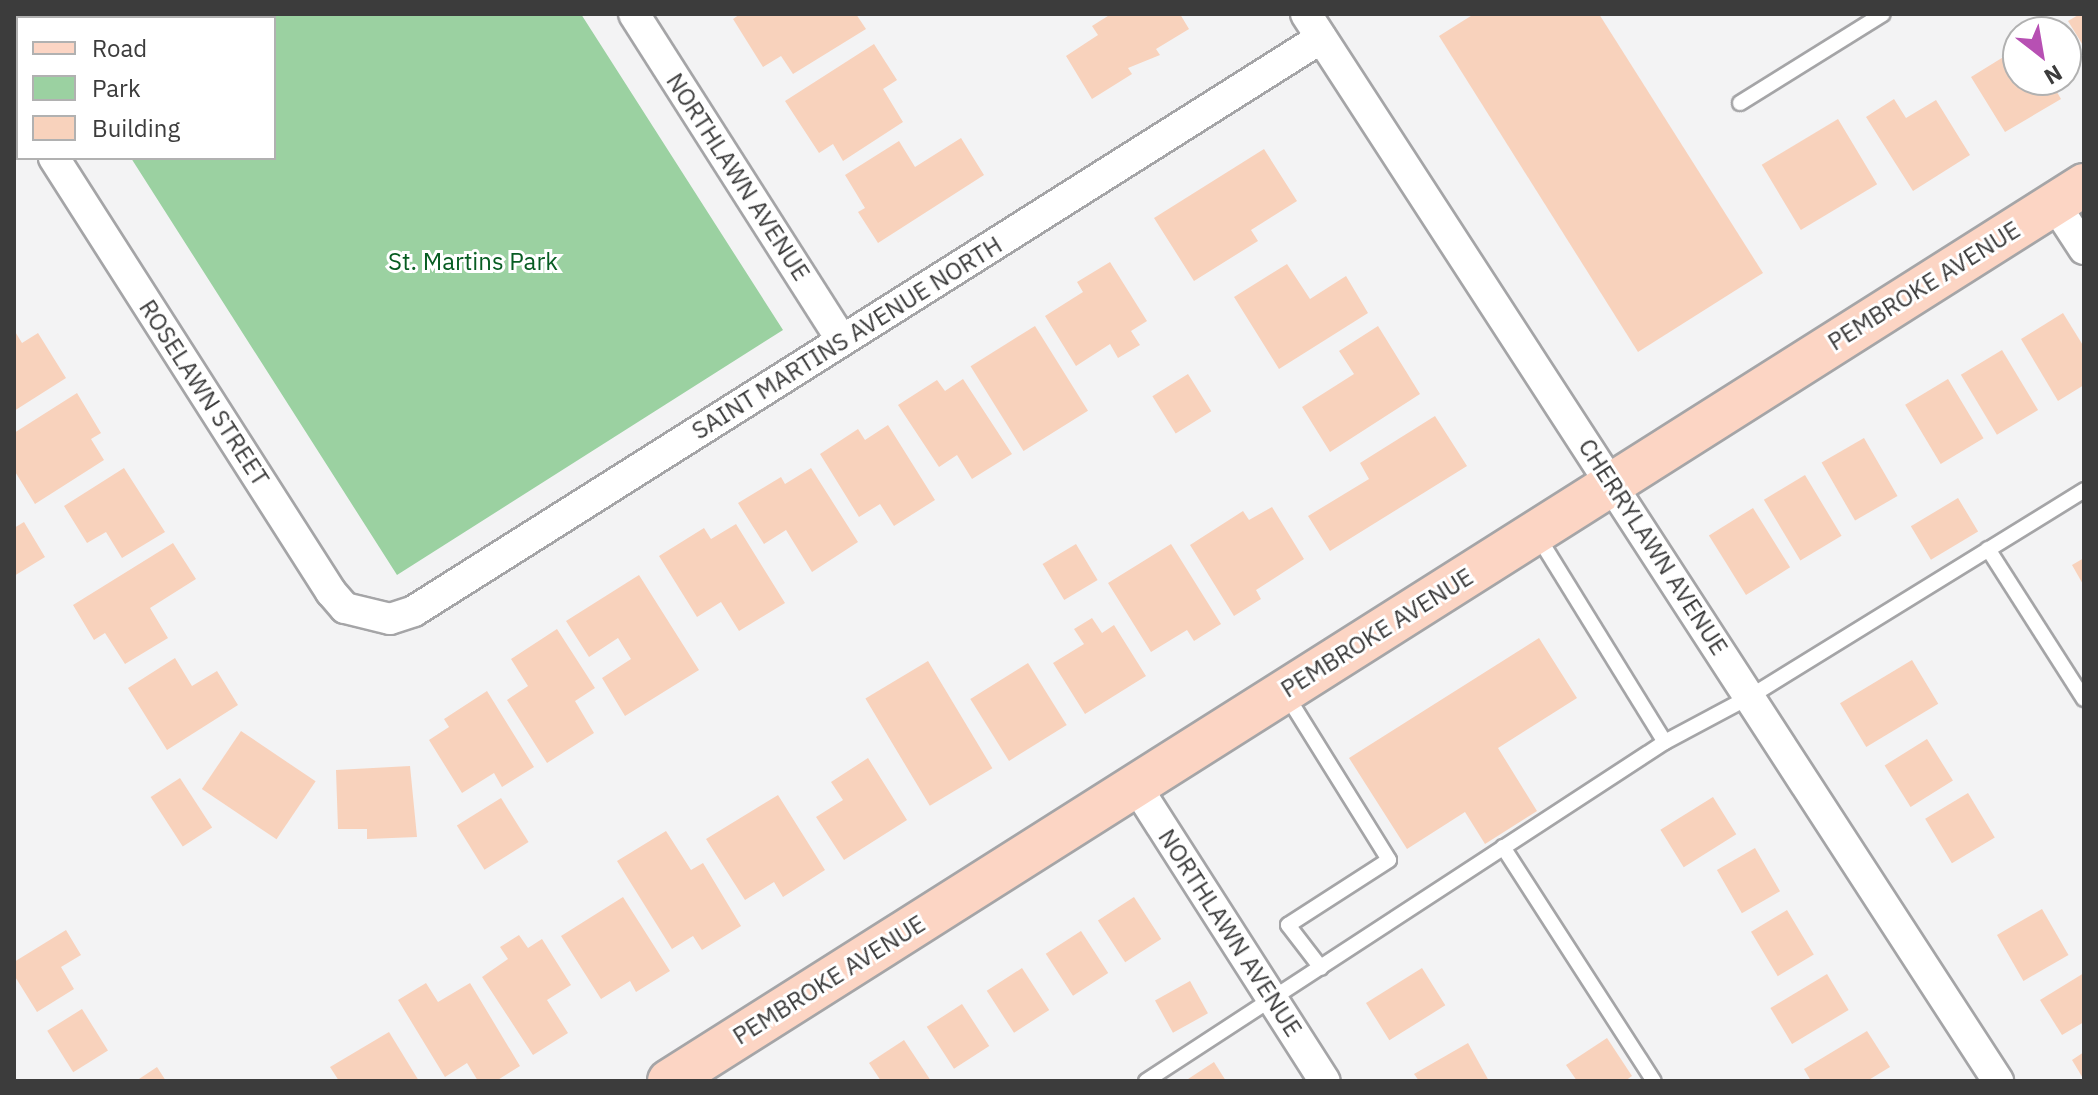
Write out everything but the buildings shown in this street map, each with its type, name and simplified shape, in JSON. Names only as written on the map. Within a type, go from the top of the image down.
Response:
[{"type":"street","name":"NORTHLAWN AVENUE","points":[[634,14],[842,340]]},
{"type":"street","name":"SAINT MARTINS AVENUE NORTH","points":[[365,617],[390,619],[414,611],[842,340],[1314,26]]},
{"type":"street","name":"CHERRYLAWN AVENUE","points":[[1314,26],[1998,1081]]},
{"type":"street","name":"ROSELAWN STREET","points":[[55,160],[331,592],[345,608],[365,617]]},
{"type":"street","name":"PEMBROKE AVENUE","points":[[669,1081],[2069,194]]},
{"type":"street","points":[[2069,194],[2084,249]]},
{"type":"street","name":"NORTHLAWN AVENUE","points":[[1136,786],[1325,1081]]},
{"type":"lane","points":[[1740,103],[1883,14]]},
{"type":"lane","points":[[1146,1081],[1665,742],[1751,696],[2084,490]]},
{"type":"lane","points":[[1535,533],[1665,742]]},
{"type":"lane","points":[[1988,549],[2084,699]]},
{"type":"lane","points":[[1284,692],[1389,860],[1288,925],[1321,968]]},
{"type":"lane","points":[[1503,847],[1654,1081]]},
{"type":"green space","name":"St. Martins Park","points":[[40,14],[581,14],[783,330],[397,575],[132,160],[276,160],[276,16]]}]
